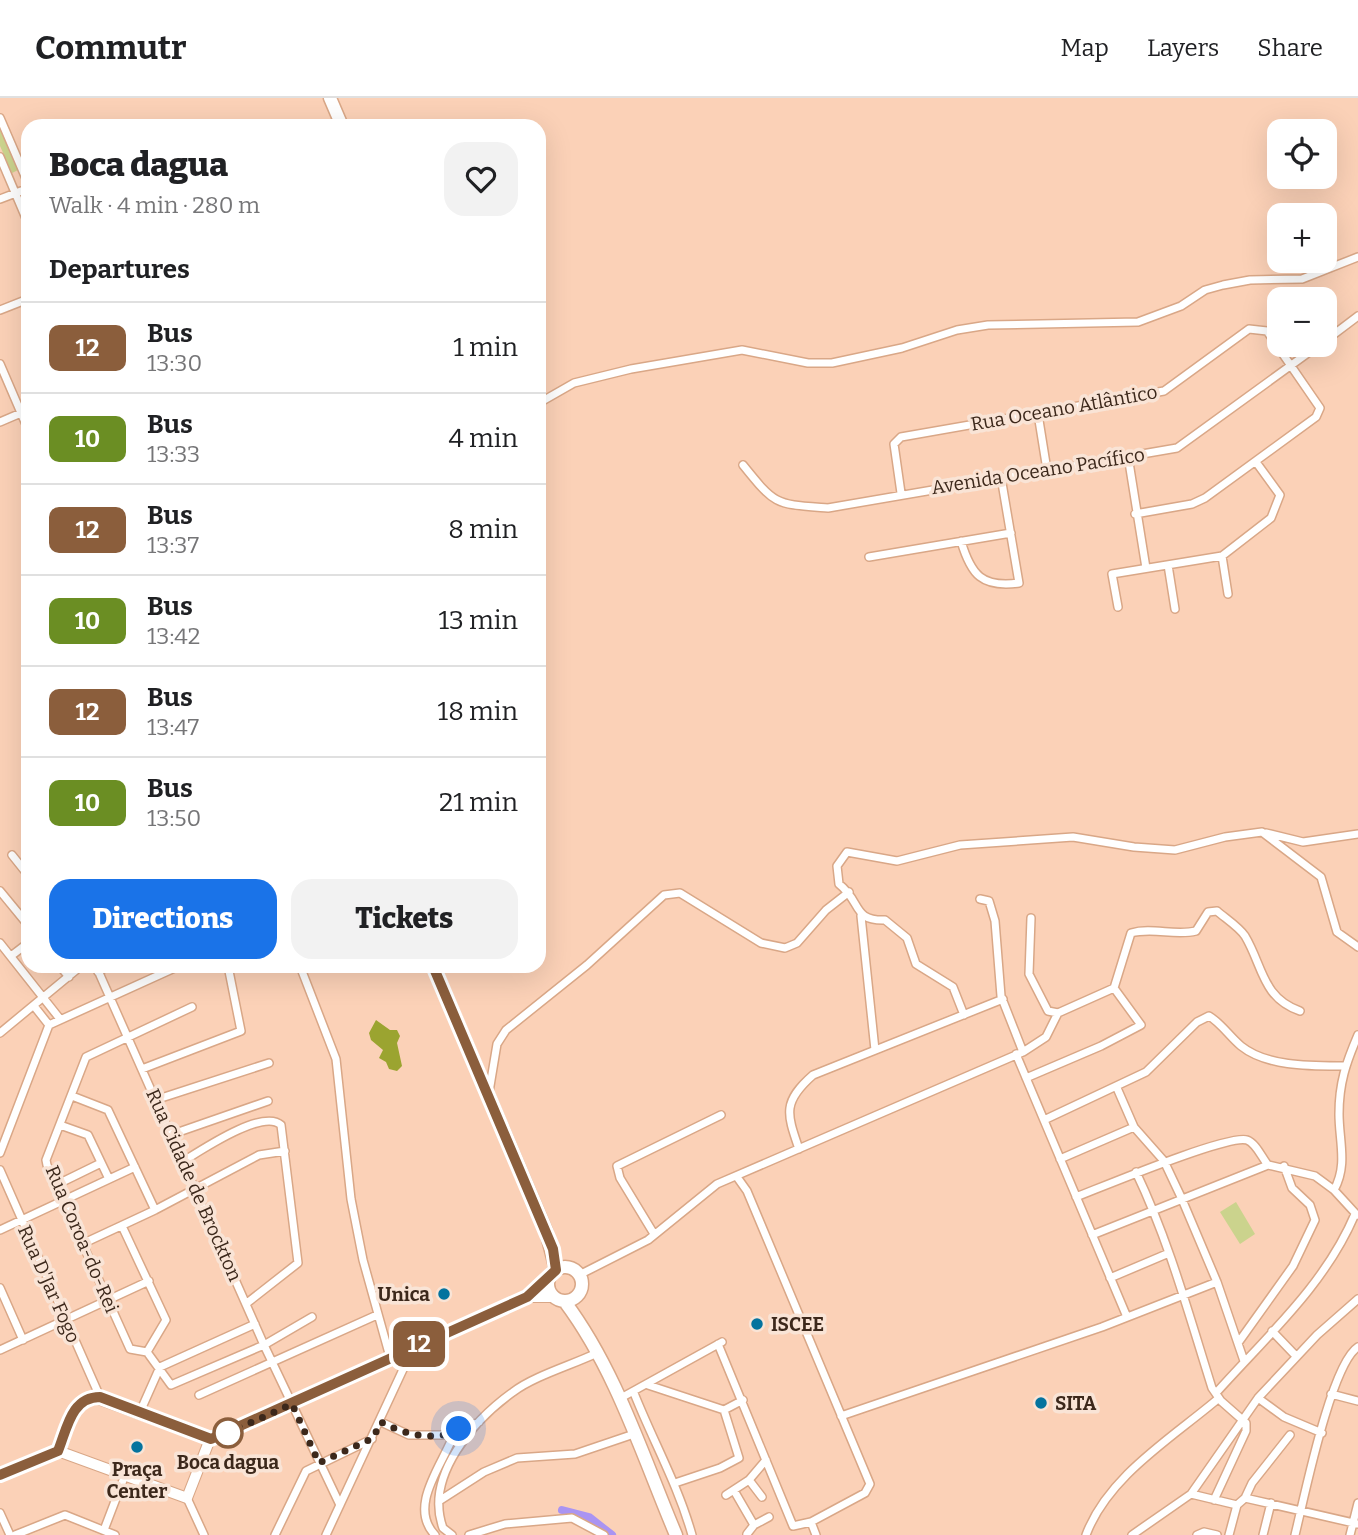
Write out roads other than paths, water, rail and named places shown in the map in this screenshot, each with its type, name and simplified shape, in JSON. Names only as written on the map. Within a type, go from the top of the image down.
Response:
[{"type":"main road","points":[[330,98],[339,119]]},
{"type":"main road","points":[[436,973],[553,1249],[557,1272],[548,1287],[580,1322],[597,1353],[676,1535]]},
{"type":"main road","points":[[557,1272],[579,1275],[580,1322]]},
{"type":"main road","points":[[559,1299],[574,1299],[580,1291]]},
{"type":"street","points":[[0,118],[21,167]]},
{"type":"street","points":[[0,157],[21,207]]},
{"type":"street","points":[[0,199],[21,193]]},
{"type":"street","points":[[546,399],[574,383],[631,369],[742,350],[808,363],[832,363],[902,348],[957,330],[988,324],[1138,322],[1181,306],[1205,290],[1250,280],[1302,279],[1358,257]]},
{"type":"street","points":[[0,310],[21,302]]},
{"type":"street","points":[[1337,332],[1358,316]]},
{"type":"street","name":"Rua Oceano Atlântico","points":[[901,494],[894,444],[901,437],[1164,391],[1249,329],[1267,331],[1320,408],[1316,417],[1256,462]]},
{"type":"street","name":"Avenida Oceano Pacífico","points":[[743,465],[770,499],[794,506],[828,508],[1177,448],[1303,357]]},
{"type":"street","points":[[0,364],[21,404]]},
{"type":"street","points":[[0,422],[21,414]]},
{"type":"street","points":[[1038,414],[1047,470]]},
{"type":"street","points":[[1128,456],[1135,514],[1146,568]]},
{"type":"street","points":[[1118,607],[1112,574],[1222,556],[1271,518],[1280,495],[1256,462],[1192,503],[1135,514]]},
{"type":"street","points":[[961,541],[967,563],[984,580],[1003,585],[1019,583],[1001,477]]},
{"type":"street","points":[[869,557],[1011,533]]},
{"type":"street","points":[[1222,556],[1228,594]]},
{"type":"street","points":[[1168,565],[1175,609]]},
{"type":"street","points":[[875,1050],[861,916],[849,892],[839,884],[836,866],[847,852],[897,861],[960,845],[1073,837],[1134,847],[1175,850],[1225,837],[1262,832],[1303,842],[1358,834]]},
{"type":"street","points":[[1262,832],[1321,877],[1337,932],[1358,947]]},
{"type":"street","points":[[12,855],[21,866]]},
{"type":"street","points":[[0,891],[21,916]]},
{"type":"street","points":[[489,1095],[497,1044],[506,1030],[587,965],[664,895],[680,893],[761,943],[785,948],[797,943],[826,910],[849,892]]},
{"type":"street","points":[[981,899],[989,901],[995,921],[1003,999],[1026,1078],[1127,1317]]},
{"type":"street","points":[[1031,918],[1030,974],[1048,1011],[1058,1013],[1114,988],[1131,933],[1141,931],[1182,934],[1196,931],[1208,912],[1217,911],[1243,932],[1255,954],[1259,973],[1274,997],[1300,1012]]},
{"type":"street","points":[[861,916],[870,920],[885,920],[906,937],[916,964],[953,987],[964,1015]]},
{"type":"street","points":[[0,943],[21,969]]},
{"type":"street","points":[[11,956],[21,948]]},
{"type":"street","points":[[24,973],[60,1018]]},
{"type":"street","points":[[0,1020],[3,1030],[73,973]]},
{"type":"street","name":"Rua Cidade de Brockton","points":[[99,973],[264,1345],[340,1505]]},
{"type":"street","points":[[0,1153],[49,1025],[163,973]]},
{"type":"street","points":[[142,1069],[242,1031],[230,973]]},
{"type":"street","points":[[303,973],[336,1059],[345,1167],[363,1260],[390,1357]]},
{"type":"street","points":[[1026,1078],[1101,1046],[1141,1025],[1114,988]]},
{"type":"street","points":[[799,1149],[787,1116],[793,1100],[813,1075],[1003,999]]},
{"type":"street","points":[[34,1006],[49,1025]]},
{"type":"street","name":"Rua Coroa-do-Rei","points":[[160,1367],[147,1352],[130,1349],[46,1160],[86,1057],[192,1007]]},
{"type":"street","points":[[579,1275],[624,1255],[717,1184],[1019,1053],[1046,1037],[1058,1013]]},
{"type":"street","points":[[1044,1120],[1117,1088],[1146,1072],[1197,1023],[1209,1016],[1244,1049],[1267,1058],[1303,1066],[1343,1066]]},
{"type":"street","points":[[1334,1190],[1338,1182],[1343,1146],[1339,1117],[1343,1066],[1358,1035]]},
{"type":"street","points":[[155,1100],[269,1063]]},
{"type":"street","points":[[1117,1088],[1133,1127],[1164,1161],[1181,1197],[1217,1282],[1244,1362]]},
{"type":"street","points":[[72,1096],[108,1110],[155,1210]]},
{"type":"street","points":[[170,1135],[268,1101]]},
{"type":"street","points":[[653,1234],[620,1178],[617,1166],[721,1115]]},
{"type":"street","points":[[182,1162],[230,1133],[269,1120],[279,1121],[299,1263],[247,1303]]},
{"type":"street","points":[[60,1125],[88,1135],[109,1180]]},
{"type":"street","points":[[1060,1159],[1133,1127]]},
{"type":"street","points":[[1076,1197],[1164,1161],[1240,1140],[1254,1145],[1268,1164]]},
{"type":"street","points":[[82,1244],[259,1156],[285,1151]]},
{"type":"street","points":[[56,1185],[101,1163]]},
{"type":"street","points":[[1086,1535],[1094,1514],[1130,1470],[1218,1396],[1244,1362],[1318,1282],[1343,1243],[1356,1214],[1334,1190],[1315,1175],[1268,1164],[1153,1208],[1093,1235]]},
{"type":"street","points":[[1238,1343],[1293,1266],[1315,1220],[1310,1205],[1292,1188],[1284,1166]]},
{"type":"street","points":[[0,1230],[135,1167]]},
{"type":"street","name":"Rua D'Jar Fogo","points":[[0,1170],[20,1221],[100,1397]]},
{"type":"street","points":[[1136,1172],[1153,1208],[1218,1396],[1246,1423],[1246,1431],[1214,1500]]},
{"type":"street","points":[[619,1399],[720,1343],[793,1526],[811,1522],[870,1489],[747,1191],[737,1177]]},
{"type":"street","points":[[122,1226],[166,1320],[147,1352]]},
{"type":"street","points":[[1110,1278],[1169,1253]]},
{"type":"street","points":[[58,1451],[75,1408],[86,1399],[100,1397],[211,1439],[527,1297],[557,1272]]},
{"type":"street","points":[[0,1350],[149,1281]]},
{"type":"street","points":[[841,1416],[1127,1317],[1217,1282]]},
{"type":"street","points":[[0,1289],[23,1339]]},
{"type":"street","points":[[527,1297],[559,1299]]},
{"type":"street","points":[[1132,1535],[1191,1494],[1258,1398],[1296,1356],[1358,1299]]},
{"type":"street","points":[[199,1395],[377,1314]]},
{"type":"street","points":[[160,1367],[167,1382],[175,1384],[264,1345],[312,1317]]},
{"type":"street","points":[[139,1412],[160,1367],[255,1324]]},
{"type":"street","points":[[1272,1331],[1296,1356]]},
{"type":"street","points":[[327,1535],[414,1346]]},
{"type":"street","points":[[1295,1535],[1331,1394],[1352,1352],[1358,1347]]},
{"type":"street","points":[[452,1535],[443,1528],[439,1501],[458,1444],[515,1390],[597,1353]]},
{"type":"street","points":[[648,1385],[723,1410],[743,1400]]},
{"type":"street","points":[[634,1393],[657,1452],[675,1483],[692,1535]]},
{"type":"street","points":[[1331,1394],[1358,1401]]},
{"type":"street","points":[[1258,1398],[1284,1417],[1322,1433]]},
{"type":"street","points":[[675,1483],[720,1468],[739,1458],[723,1410]]},
{"type":"street","points":[[381,1422],[404,1434],[449,1435],[482,1422]]},
{"type":"street","points":[[439,1501],[484,1472],[517,1458],[575,1454],[634,1434]]},
{"type":"street","points":[[449,1435],[458,1444]]},
{"type":"street","points":[[435,1535],[425,1518],[423,1505],[451,1441],[449,1435]]},
{"type":"street","points":[[1229,1535],[1237,1505],[1290,1435]]},
{"type":"street","points":[[275,1535],[306,1471],[373,1438]]},
{"type":"street","points":[[187,1498],[211,1439]]},
{"type":"street","points":[[0,1475],[58,1451],[187,1498],[204,1535]]},
{"type":"street","points":[[726,1495],[749,1480],[766,1460]]},
{"type":"street","points":[[104,1530],[125,1475]]},
{"type":"street","points":[[749,1480],[762,1497]]},
{"type":"street","points":[[736,1494],[754,1525]]},
{"type":"street","points":[[1191,1494],[1237,1505]]},
{"type":"street","points":[[1244,1498],[1302,1509],[1355,1524]]},
{"type":"street","points":[[1263,1535],[1271,1503]]},
{"type":"street","points":[[1350,1535],[1355,1524],[1358,1503]]},
{"type":"street","points":[[0,1513],[12,1535],[65,1515],[115,1535]]},
{"type":"street","points":[[747,1534],[754,1525],[769,1517]]},
{"type":"street","points":[[469,1535],[505,1524],[572,1518],[604,1535]]},
{"type":"street","points":[[811,1522],[816,1535]]},
{"type":"street","points":[[1197,1535],[1204,1532],[1217,1535]]},
{"type":"waterway","points":[[562,1510],[589,1517],[612,1535]]},
{"type":"place","name":"Unica","points":[[444,1294]]},
{"type":"place","name":"ISCEE","points":[[757,1324]]},
{"type":"place","name":"SITA","points":[[1041,1403]]},
{"type":"place","name":"Boca dagua","points":[[228,1433]]},
{"type":"place","name":"Praça Center","points":[[137,1447]]}]
